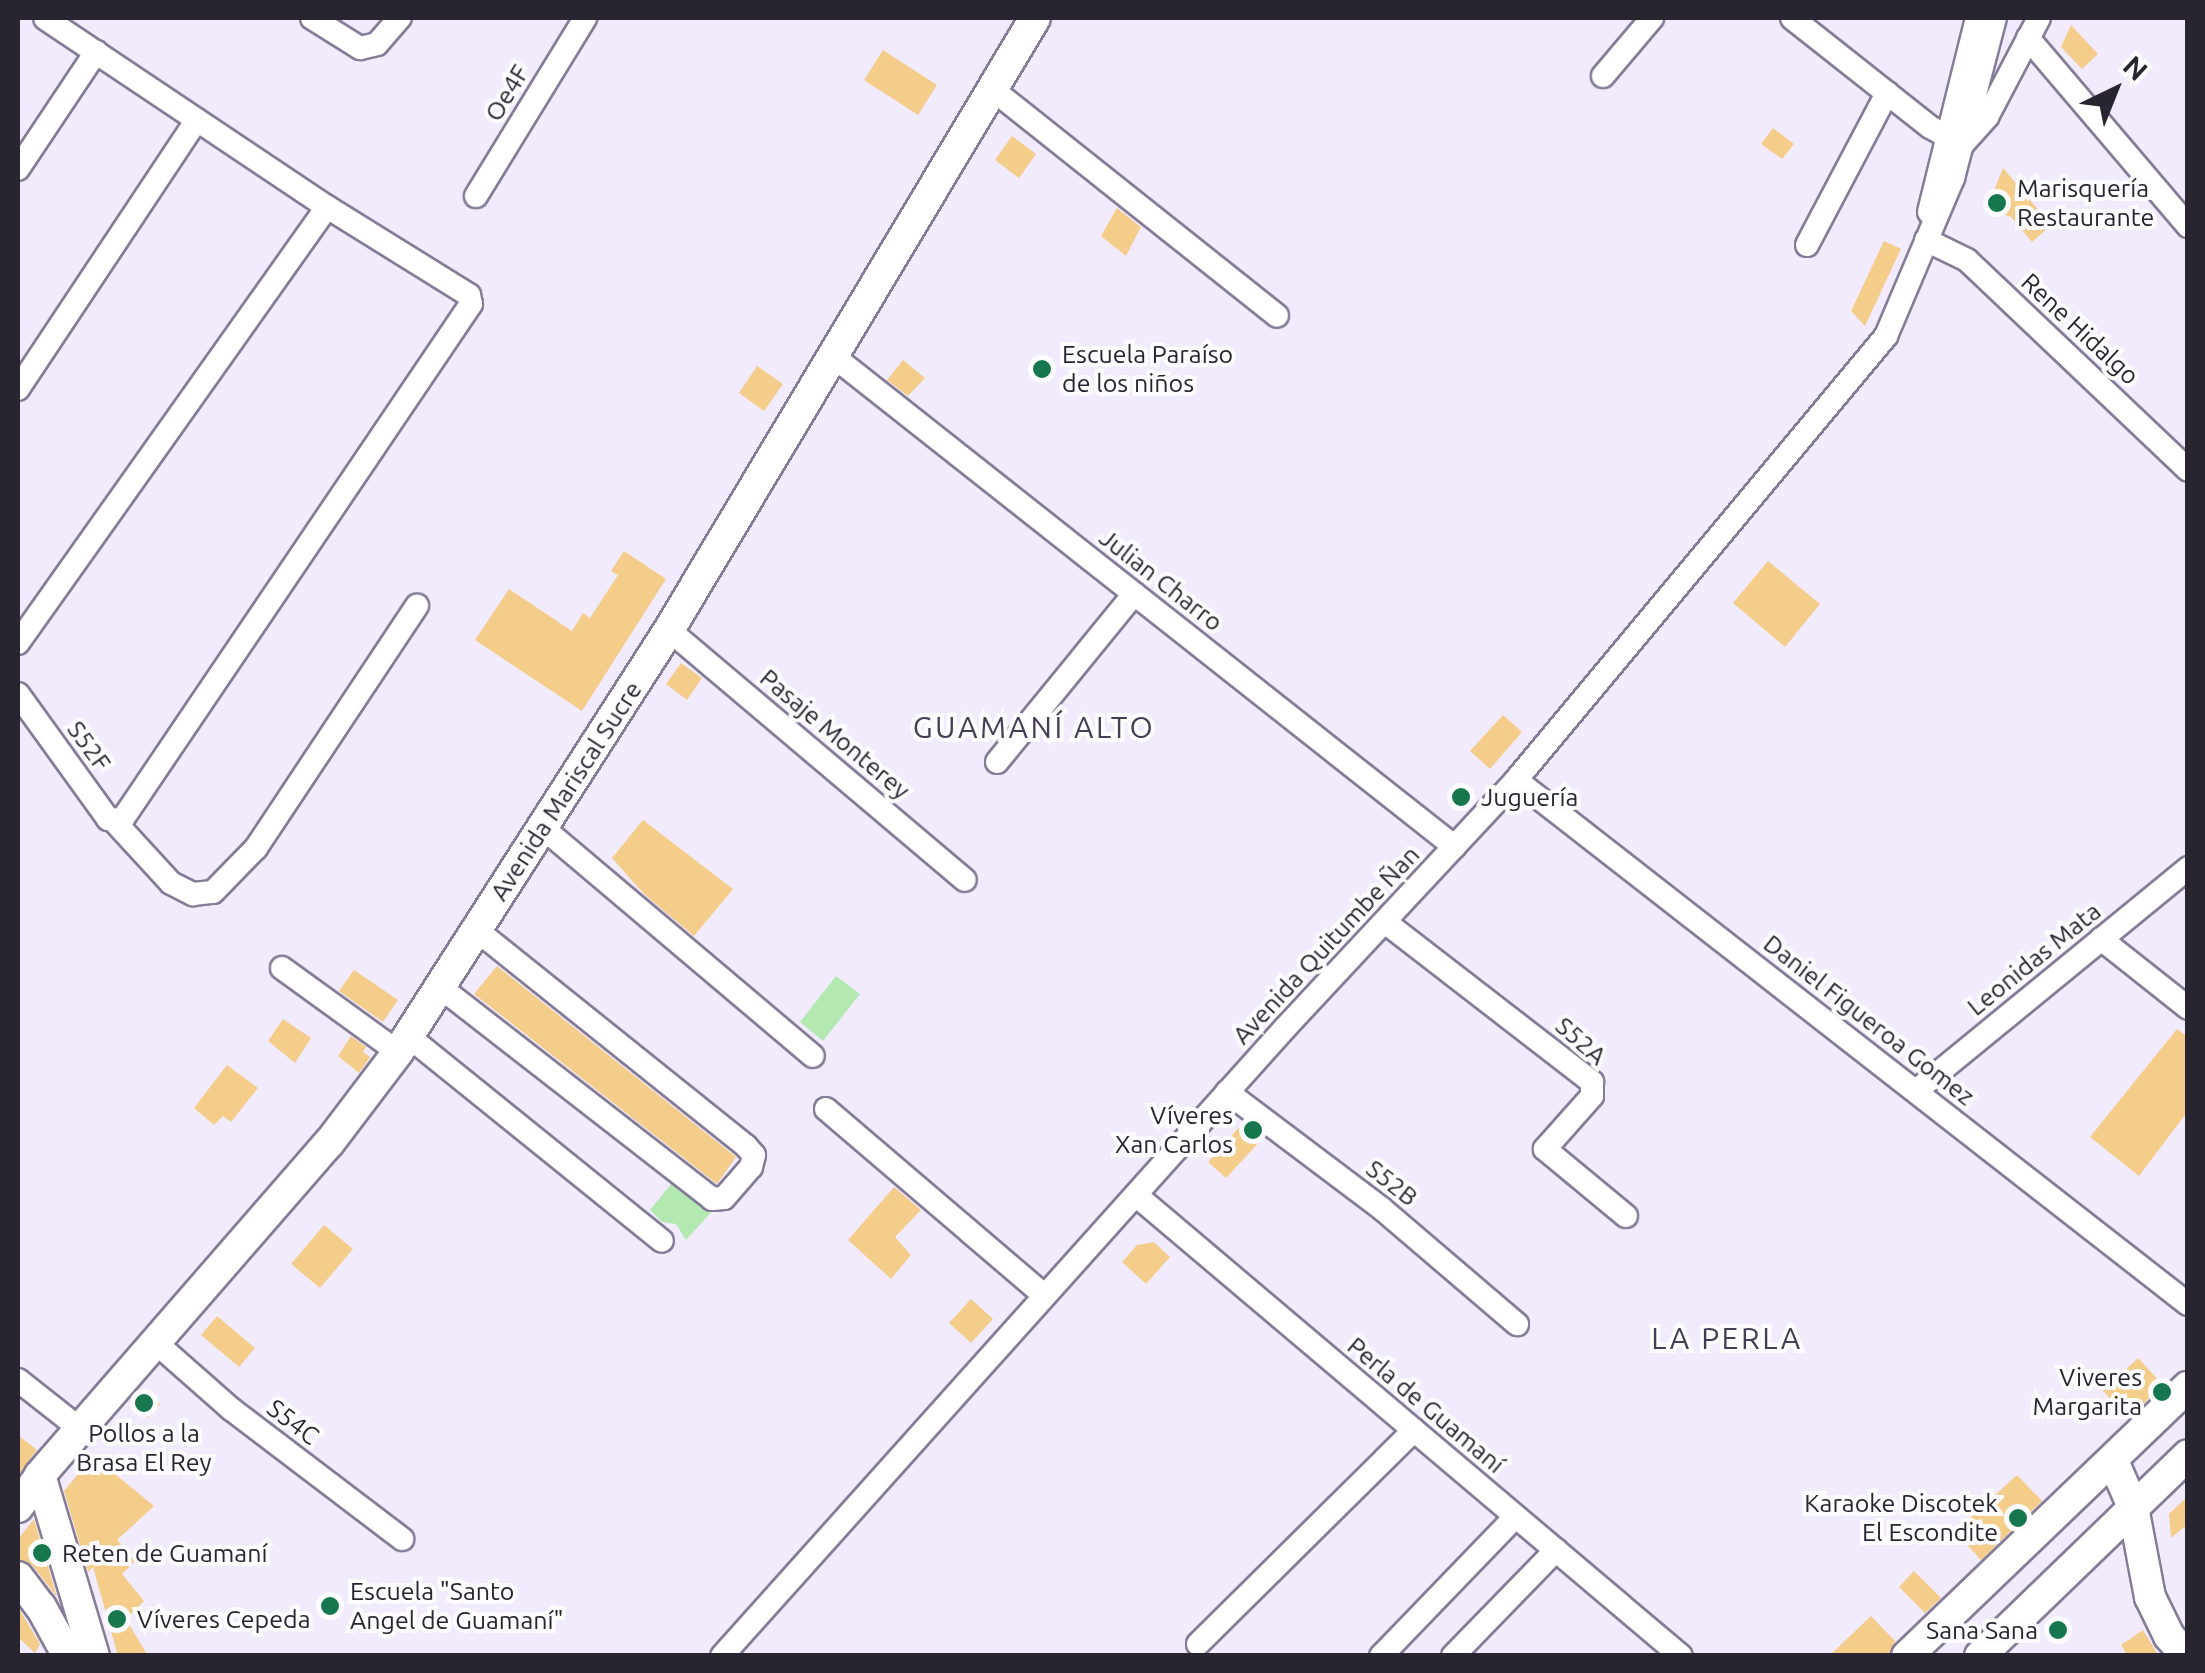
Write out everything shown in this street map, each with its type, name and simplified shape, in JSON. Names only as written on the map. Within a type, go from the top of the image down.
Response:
[{"type":"main road","name":"Avenida Mariscal Sucre","points":[[18,1507],[40,1475],[329,1143],[403,1044],[669,630],[1034,18]]},
{"type":"main road","points":[[1908,1656],[2188,1388]]},
{"type":"main road","points":[[1980,1656],[2188,1456]]},
{"type":"main road","points":[[2113,1461],[2133,1506],[2150,1598],[2169,1636],[2187,1656]]},
{"type":"main road","points":[[40,1475],[94,1656]]},
{"type":"main road","points":[[18,1577],[41,1607],[55,1650]]},
{"type":"main road","points":[[41,1607],[61,1604],[75,1588]]},
{"type":"street","points":[[45,18],[327,207],[469,295],[471,304],[118,820]]},
{"type":"street","points":[[312,18],[360,48],[377,44],[400,18]]},
{"type":"street","name":"Oe4F","points":[[476,196],[584,18]]},
{"type":"street","points":[[1603,76],[1652,18]]},
{"type":"street","points":[[1792,18],[1954,140],[1987,117],[2034,28],[2188,226]]},
{"type":"street","name":"Avenida Quitumbe Ñan","points":[[1954,140],[1977,18]]},
{"type":"street","name":"Avenida Quitumbe Ñan","points":[[722,1656],[1227,1092],[1516,780],[1886,336],[1926,240],[1930,195],[1954,140],[1995,18]]},
{"type":"street","points":[[18,169],[96,52]]},
{"type":"street","points":[[992,88],[1277,316]]},
{"type":"street","points":[[1808,245],[1887,93]]},
{"type":"street","points":[[18,389],[198,120]]},
{"type":"street","points":[[18,643],[327,207]]},
{"type":"street","name":"Rene Hidalgo","points":[[1926,240],[1967,260],[2188,470]]},
{"type":"street","name":"Julian Charro","points":[[833,356],[1455,847]]},
{"type":"street","points":[[998,762],[1134,594]]},
{"type":"street","name":"S52F","points":[[18,694],[171,883],[193,894],[212,892],[256,848],[418,606]]},
{"type":"street","name":"Pasaje Monterey","points":[[669,630],[965,880]]},
{"type":"street","name":"Daniel Figueroa Gomez","points":[[1516,780],[2188,1304]]},
{"type":"street","points":[[542,828],[814,1056]]},
{"type":"street","name":"Leonidas Mata","points":[[1916,1092],[2188,868]]},
{"type":"street","name":"S52A","points":[[1385,922],[1592,1082],[1592,1096],[1545,1149],[1626,1216]]},
{"type":"street","points":[[440,987],[712,1199],[724,1198],[751,1167],[754,1155],[746,1146],[476,930]]},
{"type":"street","points":[[2101,939],[2188,1008]]},
{"type":"street","points":[[282,968],[403,1044],[662,1240]]},
{"type":"street","name":"S52B","points":[[1227,1092],[1381,1208],[1517,1324]]},
{"type":"street","points":[[826,1109],[1044,1295]]},
{"type":"street","name":"Perla de Guamaní","points":[[1137,1196],[1681,1656]]},
{"type":"street","name":"S54C","points":[[155,1342],[232,1409],[402,1539]]},
{"type":"street","points":[[18,1380],[80,1429]]},
{"type":"street","points":[[1198,1644],[1414,1430]]},
{"type":"street","points":[[1381,1656],[1516,1516]]},
{"type":"street","points":[[1453,1656],[1556,1550]]},
{"type":"green space","points":[[836,976],[860,994],[823,1041],[800,1022]]},
{"type":"green space","points":[[677,1177],[716,1207],[686,1240],[676,1224],[662,1222],[650,1210]]},
{"type":"building","points":[[2071,25],[2098,54],[2082,69],[2061,47]]},
{"type":"building","points":[[883,50],[937,85],[918,115],[864,80]]},
{"type":"building","points":[[1773,128],[1794,144],[1782,159],[1761,144]]},
{"type":"building","points":[[1012,136],[1036,154],[1019,178],[995,160]]},
{"type":"building","points":[[2003,168],[2051,225],[2032,242],[2011,217],[1987,208]]},
{"type":"building","points":[[1117,208],[1141,227],[1126,256],[1101,236]]},
{"type":"building","points":[[1884,241],[1901,249],[1865,326],[1851,311]]},
{"type":"building","points":[[903,360],[925,378],[908,396],[887,380]]},
{"type":"building","points":[[757,366],[783,384],[764,411],[739,393]]},
{"type":"building","points":[[624,551],[666,579],[582,711],[475,640],[509,589],[572,631],[583,613],[590,618],[618,575],[611,571]]},
{"type":"building","points":[[1768,561],[1820,604],[1785,647],[1733,603]]},
{"type":"building","points":[[681,663],[702,678],[687,700],[666,684]]},
{"type":"building","points":[[1503,715],[1522,732],[1490,769],[1470,751]]},
{"type":"building","points":[[643,820],[733,889],[694,936],[644,894],[612,858]]},
{"type":"building","points":[[497,966],[736,1157],[717,1184],[474,994]]},
{"type":"building","points":[[354,970],[398,1000],[383,1022],[339,991]]},
{"type":"building","points":[[283,1019],[311,1038],[295,1063],[268,1041]]},
{"type":"building","points":[[2177,1029],[2188,1037],[2188,1111],[2139,1176],[2090,1137]]},
{"type":"building","points":[[351,1036],[366,1047],[363,1052],[370,1057],[359,1073],[338,1056]]},
{"type":"building","points":[[227,1065],[258,1088],[231,1122],[223,1116],[214,1125],[194,1108]]},
{"type":"building","points":[[1243,1123],[1263,1138],[1226,1178],[1208,1162]]},
{"type":"building","points":[[894,1187],[921,1210],[895,1237],[911,1255],[891,1279],[848,1240]]},
{"type":"building","points":[[324,1225],[353,1249],[320,1288],[291,1264]]},
{"type":"building","points":[[1154,1242],[1170,1257],[1146,1284],[1122,1262],[1137,1245]]},
{"type":"building","points":[[971,1299],[993,1319],[971,1343],[949,1323]]},
{"type":"building","points":[[217,1316],[255,1348],[239,1367],[201,1335]]},
{"type":"building","points":[[2138,1358],[2163,1385],[2128,1418],[2103,1391]]},
{"type":"building","name":"Pollos a la Brasa El Rey","points":[[141,1388],[160,1404],[148,1418],[129,1402]]},
{"type":"building","points":[[18,1435],[37,1450],[18,1475]]},
{"type":"building","points":[[93,1456],[154,1506],[117,1540],[135,1561],[122,1574],[144,1601],[126,1619],[148,1656],[118,1656],[93,1567],[88,1572],[64,1491]]},
{"type":"building","points":[[2017,1475],[2042,1501],[1981,1560],[1955,1532]]},
{"type":"building","points":[[2188,1496],[2188,1524],[2171,1538],[2169,1514]]},
{"type":"building","points":[[34,1519],[57,1597],[32,1565],[18,1559],[18,1539]]},
{"type":"building","points":[[1914,1571],[1941,1598],[1925,1613],[1899,1587]]},
{"type":"building","points":[[18,1607],[40,1644],[35,1653],[18,1637]]},
{"type":"building","points":[[1871,1616],[1895,1641],[1889,1656],[1829,1656]]},
{"type":"building","points":[[2143,1630],[2159,1656],[2128,1656],[2121,1645]]},
{"type":"place","name":"Marisquería Restaurante","points":[[1997,203]]},
{"type":"place","name":"Escuela Paraíso de los niños","points":[[1042,369]]},
{"type":"place","name":"Juguería","points":[[1461,797]]},
{"type":"place","name":"Víveres Xan Carlos","points":[[1253,1130]]},
{"type":"place","name":"Viveres Margarita","points":[[2162,1392]]},
{"type":"place","name":"Pollos a la Brasa El Rey","points":[[144,1403]]},
{"type":"place","name":"Karaoke Discotek El Escondite","points":[[2018,1518]]},
{"type":"place","name":"Reten de Guamaní","points":[[42,1553]]},
{"type":"place","name":"Escuela \"Santo Angel de Guamaní\"","points":[[330,1606]]},
{"type":"place","name":"Víveres Cepeda","points":[[117,1619]]},
{"type":"place","name":"Sana Sana","points":[[2058,1630]]},
{"type":"district","name":"GUAMANÍ ALTO","points":[[1034,727]]},
{"type":"district","name":"LA PERLA","points":[[1727,1338]]}]
